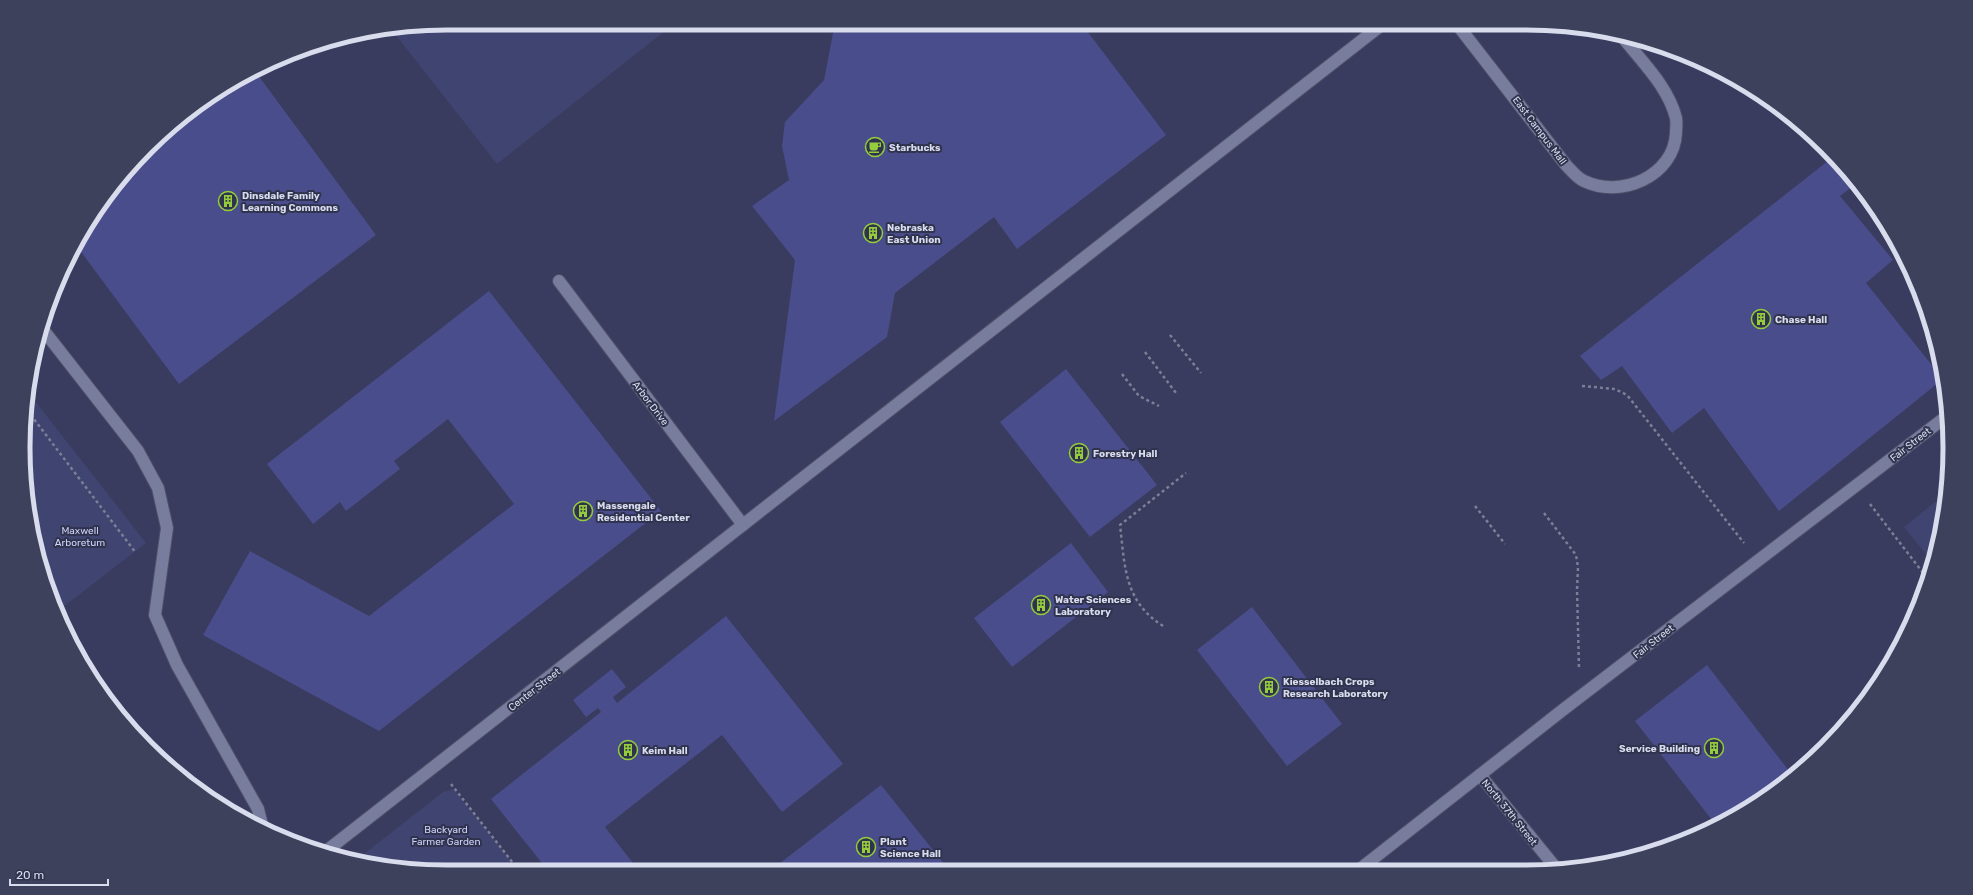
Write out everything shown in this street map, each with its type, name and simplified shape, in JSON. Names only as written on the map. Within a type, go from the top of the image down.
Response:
[{"type":"street","name":"Center Street","points":[[330,848],[1375,30]]},
{"type":"street","name":"East Campus Mall","points":[[1461,30],[1566,165],[1584,181],[1605,186],[1629,185],[1653,176],[1666,163],[1675,143],[1676,120],[1665,90],[1628,43]]},
{"type":"street","name":"Arbor Drive","points":[[559,281],[743,525]]},
{"type":"street","points":[[46,333],[138,450],[158,488],[167,528],[155,614],[177,665],[258,809],[261,821]]},
{"type":"street","name":"Fair Street","points":[[1365,865],[1942,420]]},
{"type":"street","name":"North 37th Street","points":[[1480,775],[1553,864]]},
{"type":"path","points":[[1170,335],[1201,373]]},
{"type":"path","points":[[1145,352],[1176,393]]},
{"type":"path","points":[[1122,374],[1139,396],[1159,406]]},
{"type":"path","points":[[1582,386],[1615,389],[1628,395],[1746,546]]},
{"type":"path","points":[[31,416],[136,553]]},
{"type":"path","points":[[1163,626],[1152,620],[1140,607],[1131,593],[1126,577],[1120,525],[1186,473]]},
{"type":"path","points":[[1869,502],[1924,574]]},
{"type":"path","points":[[1475,506],[1505,544]]},
{"type":"path","points":[[1544,513],[1576,555],[1578,567],[1577,590],[1579,668]]},
{"type":"path","points":[[448,780],[513,865]]},
{"type":"shaded area","points":[[1526,30],[1553,31],[1607,38],[1660,52],[1710,73],[1734,86],[1780,116],[1801,134],[1821,152],[1857,193],[1873,216],[1900,263],[1921,313],[1929,339],[1935,366],[1942,420],[1943,448],[1939,502],[1929,556],[1921,582],[1900,632],[1873,679],[1857,702],[1839,723],[1821,743],[1801,761],[1780,779],[1757,795],[1710,822],[1660,843],[1607,857],[1553,864],[1526,865],[448,865],[420,864],[366,857],[313,843],[263,822],[216,795],[193,779],[152,743],[116,702],[100,679],[73,632],[52,582],[44,556],[38,529],[31,475],[31,420],[34,393],[44,339],[52,313],[73,263],[100,216],[116,193],[152,152],[193,116],[216,100],[263,73],[313,52],[339,44],[366,38],[420,31]]},
{"type":"green space","points":[[448,30],[666,30],[497,164],[395,34]]},
{"type":"green space","name":"Maxwell Arboretum","points":[[33,399],[146,543],[62,608],[44,556],[34,502],[30,448]]},
{"type":"green space","points":[[1939,499],[1935,529],[1928,558],[1904,527]]},
{"type":"green space","name":"Backyard Farmer Garden","points":[[454,789],[514,865],[420,864],[361,856],[443,792]]},
{"type":"building","name":"Nebraska East Union","points":[[834,30],[1086,30],[1166,135],[1017,249],[994,217],[895,293],[887,337],[774,421],[795,260],[752,206],[789,180],[782,146],[785,122],[824,80]]},
{"type":"building","name":"Dinsdale Family Learning Commons","points":[[258,76],[376,235],[179,384],[80,250],[100,216],[116,193],[152,152],[193,116],[216,100]]},
{"type":"building","name":"Chase Hall","points":[[1829,160],[1852,187],[1840,196],[1893,260],[1866,283],[1936,370],[1938,383],[1779,511],[1704,408],[1672,433],[1622,366],[1601,380],[1580,356]]},
{"type":"building","name":"Massengale Residential Center","points":[[489,291],[661,511],[379,731],[203,635],[250,551],[369,616],[514,504],[448,419],[394,461],[400,469],[346,511],[340,502],[313,524],[267,464]]},
{"type":"building","name":"Forestry Hall","points":[[1066,369],[1157,485],[1090,537],[1000,422]]},
{"type":"building","name":"Water Sciences Laboratory","points":[[1071,543],[1108,592],[1012,667],[974,618]]},
{"type":"building","name":"Kiesselbach Crops Research Laboratory","points":[[1252,607],[1342,724],[1287,766],[1197,650]]},
{"type":"building","name":"Keim Hall","points":[[726,616],[843,764],[782,812],[722,735],[605,827],[634,865],[543,865],[491,799],[601,712],[598,708],[586,717],[573,700],[612,669],[626,687],[613,697],[617,703]]},
{"type":"building","name":"Service Building","points":[[1707,665],[1789,771],[1757,795],[1712,821],[1635,721]]},
{"type":"building","name":"Plant Science Hall","points":[[881,785],[945,865],[778,865]]},
{"type":"place","name":"Starbucks","points":[[875,147]]},
{"type":"place","name":"Dinsdale Family Learning Commons","points":[[228,201]]},
{"type":"place","name":"Nebraska East Union","points":[[873,233]]},
{"type":"place","name":"Chase Hall","points":[[1761,319]]},
{"type":"place","name":"Forestry Hall","points":[[1079,453]]},
{"type":"place","name":"Massengale Residential Center","points":[[583,511]]},
{"type":"place","name":"Water Sciences Laboratory","points":[[1041,605]]},
{"type":"place","name":"Kiesselbach Crops Research Laboratory","points":[[1269,687]]},
{"type":"place","name":"Service Building","points":[[1714,748]]},
{"type":"place","name":"Keim Hall","points":[[628,750]]},
{"type":"place","name":"Plant Science Hall","points":[[866,847]]}]
